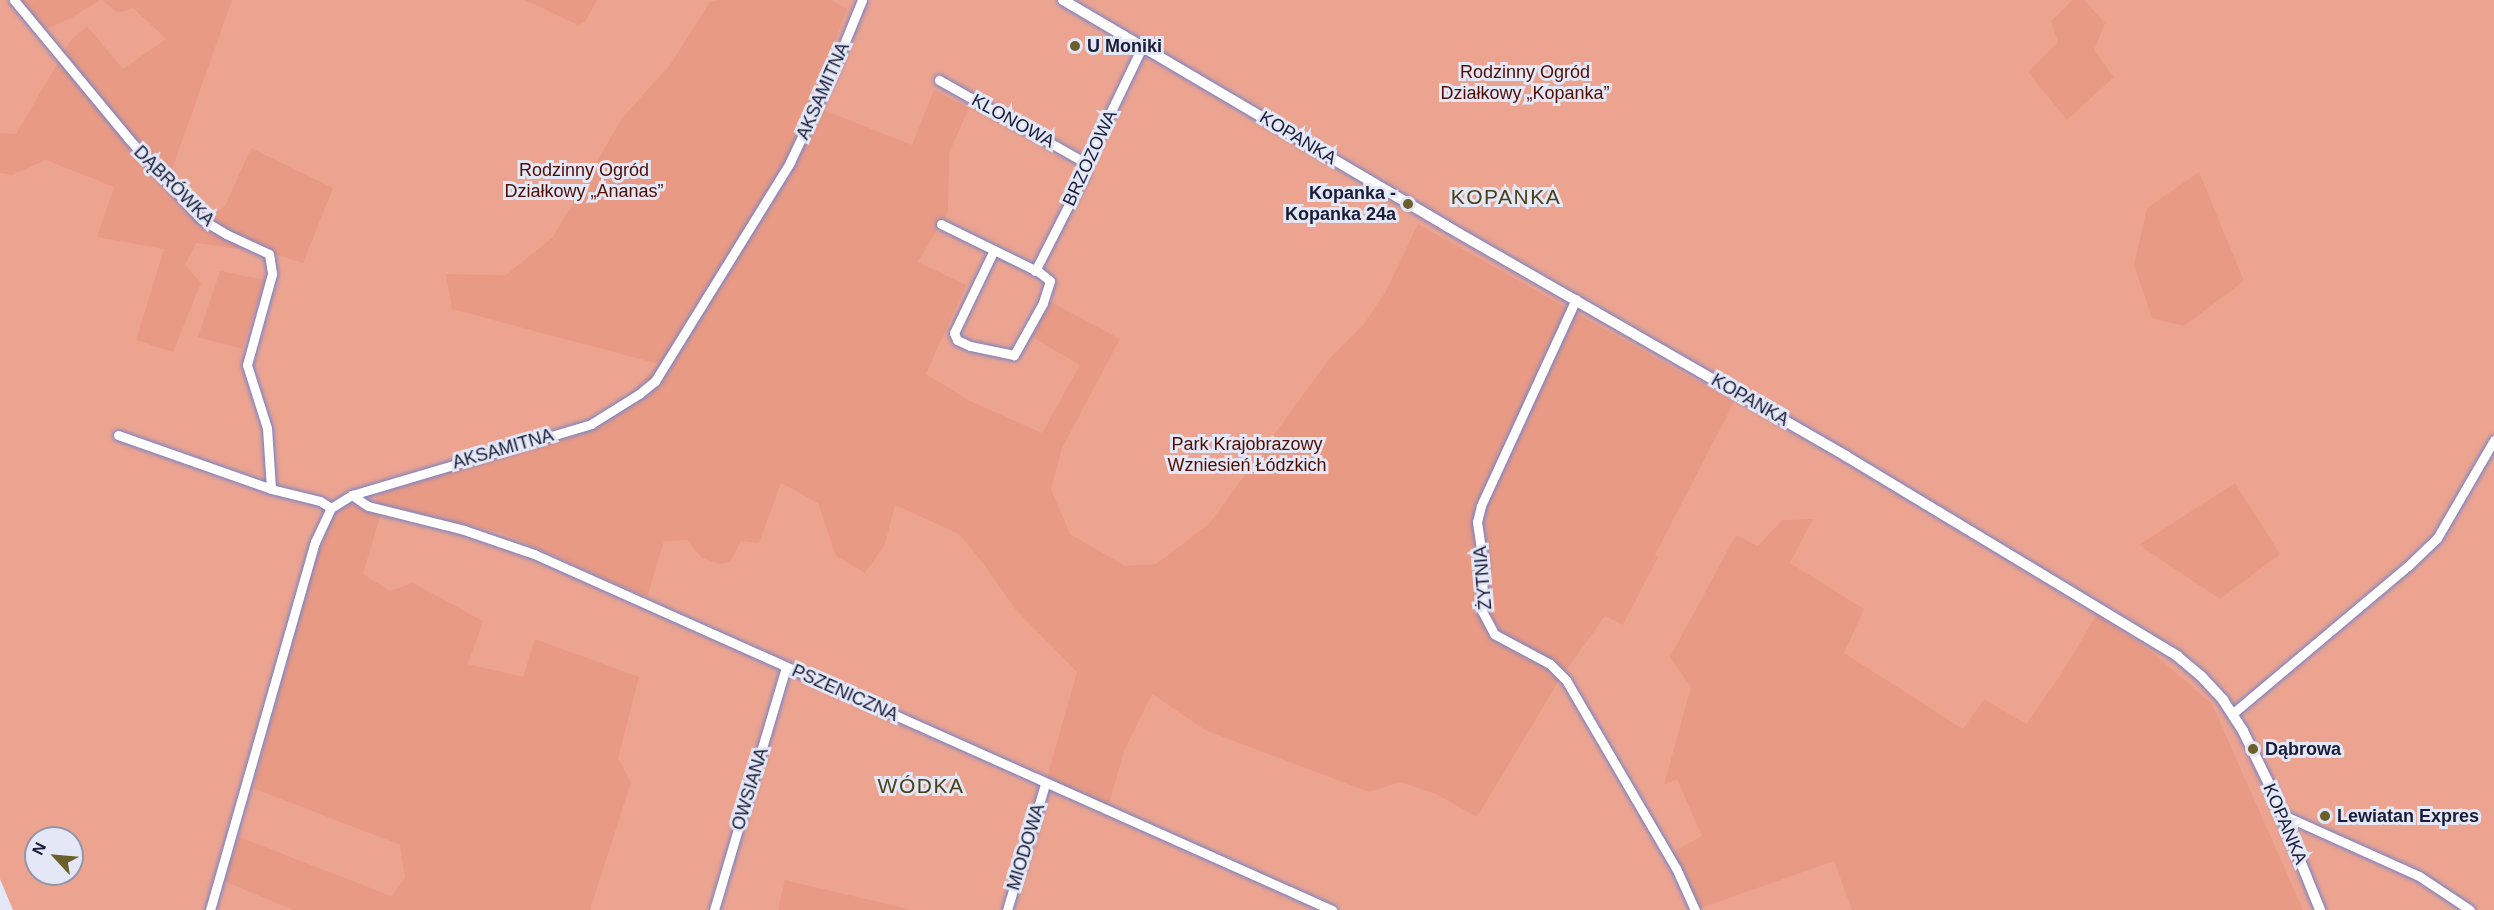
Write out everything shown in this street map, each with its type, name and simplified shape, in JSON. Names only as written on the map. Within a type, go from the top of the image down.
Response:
[{"type":"street","name":"DĄBRÓWKA","points":[[14,0],[128,138],[201,219],[226,234],[263,250],[272,258],[272,274],[247,365],[267,428],[271,489]]},
{"type":"street","name":"AKSAMITNA","points":[[331,508],[351,495],[591,424],[639,394],[655,381],[790,162],[833,71],[862,0]]},
{"type":"street","name":"KOPANKA","points":[[1063,0],[1143,45],[1448,227],[1846,456],[2151,638],[2201,676],[2232,714],[2253,749],[2320,910]]},
{"type":"street","name":"BRZOZOWA","points":[[1035,271],[1084,175],[1086,163],[1143,45]]},
{"type":"street","name":"KLONOWA","points":[[939,80],[1086,163]]},
{"type":"street","points":[[941,224],[994,250],[1035,271],[1050,281],[1039,312],[1014,355],[970,346],[957,340],[954,333],[994,250]]},
{"type":"street","name":"ŻYTNIA","points":[[1576,299],[1481,506],[1477,522],[1483,562],[1482,611],[1494,634],[1550,664],[1566,680],[1676,868],[1695,910]]},
{"type":"street","points":[[118,435],[271,489],[320,501],[331,508],[315,542],[210,910]]},
{"type":"street","points":[[2232,714],[2408,566],[2437,538],[2494,440]]},
{"type":"street","name":"PSZENICZNA","points":[[351,495],[368,506],[464,530],[534,554],[1045,784],[1332,910]]},
{"type":"street","name":"OWSIANA","points":[[714,910],[786,667]]},
{"type":"street","name":"MIODOWA","points":[[1007,910],[1045,784]]},
{"type":"street","points":[[2281,814],[2427,881],[2470,910]]},
{"type":"green space","name":"Park Krajobrazowy Wzniesień Łódzkich","points":[[0,0],[2494,0],[2494,910],[13,910],[0,879]]},
{"type":"shaded area","points":[[20,0],[100,0],[71,18],[44,30]]},
{"type":"shaded area","points":[[102,0],[232,0],[166,186],[201,225],[225,206],[251,148],[333,188],[303,263],[273,254],[196,243],[185,265],[201,283],[173,352],[136,340],[164,249],[97,237],[114,187],[46,160],[12,175],[0,173],[0,133],[16,134],[71,40],[87,26],[123,69],[166,39],[133,8],[118,13]]},
{"type":"shaded area","points":[[525,0],[597,0],[585,22],[578,25]]},
{"type":"shaded area","points":[[718,0],[831,0],[847,9],[811,105],[912,145],[934,90],[969,108],[949,153],[948,212],[918,262],[966,285],[926,374],[970,401],[1042,433],[1080,365],[1032,337],[1051,302],[1120,339],[1062,448],[1051,489],[1070,534],[1125,566],[1156,564],[1209,524],[1329,359],[1364,324],[1386,291],[1418,224],[1734,402],[1655,555],[1658,557],[1623,625],[1605,616],[1558,682],[1477,817],[1436,794],[1400,782],[1369,792],[1205,730],[1152,694],[1124,751],[1108,808],[1046,781],[1077,672],[1016,610],[959,534],[895,505],[885,544],[865,573],[836,556],[818,503],[781,483],[759,543],[741,541],[730,562],[720,564],[702,558],[687,540],[664,541],[647,597],[502,533],[376,503],[376,496],[413,482],[555,443],[597,427],[659,364],[452,309],[446,274],[506,275],[553,237],[622,118],[670,65],[710,2]]},
{"type":"shaded area","points":[[2073,0],[2084,0],[2105,23],[2094,50],[2114,77],[2067,120],[2028,72],[2058,42],[2051,21]]},
{"type":"shaded area","points":[[2199,172],[2244,281],[2184,326],[2152,318],[2134,265],[2147,208]]},
{"type":"shaded area","points":[[220,271],[265,280],[242,349],[198,337]]},
{"type":"shaded area","points":[[2235,483],[2280,554],[2220,599],[2139,545]]},
{"type":"shaded area","points":[[351,503],[381,513],[363,574],[390,591],[413,583],[483,621],[468,664],[523,677],[535,639],[639,677],[618,758],[631,782],[590,910],[293,910],[224,881],[239,837],[391,896],[405,878],[400,845],[253,788],[311,573],[332,516],[341,504]]},
{"type":"shaded area","points":[[1813,519],[1790,563],[1864,609],[1844,653],[1963,729],[1984,699],[2026,724],[2060,676],[2097,614],[2152,652],[2212,704],[2303,910],[1852,910],[1834,861],[1698,909],[1671,853],[1702,836],[1677,779],[1664,785],[1691,687],[1670,657],[1736,535],[1758,546],[1782,520]]},
{"type":"shaded area","points":[[785,880],[912,910],[778,910]]},
{"type":"place","name":"U Moniki","points":[[1075,46]]},
{"type":"place","name":"Kopanka - Kopanka 24a","points":[[1408,204]]},
{"type":"place","name":"Dąbrowa","points":[[2253,749]]},
{"type":"place","name":"Lewiatan Expres","points":[[2325,816]]},
{"type":"district","name":"KOPANKA","points":[[1506,197]]},
{"type":"district","name":"WÓDKA","points":[[921,786]]},
{"type":"park label","name":"Rodzinny Ogród Działkowy „Kopanka”","points":[[1525,83]]},
{"type":"park label","name":"Rodzinny Ogród Działkowy „Ananas”","points":[[584,181]]}]
